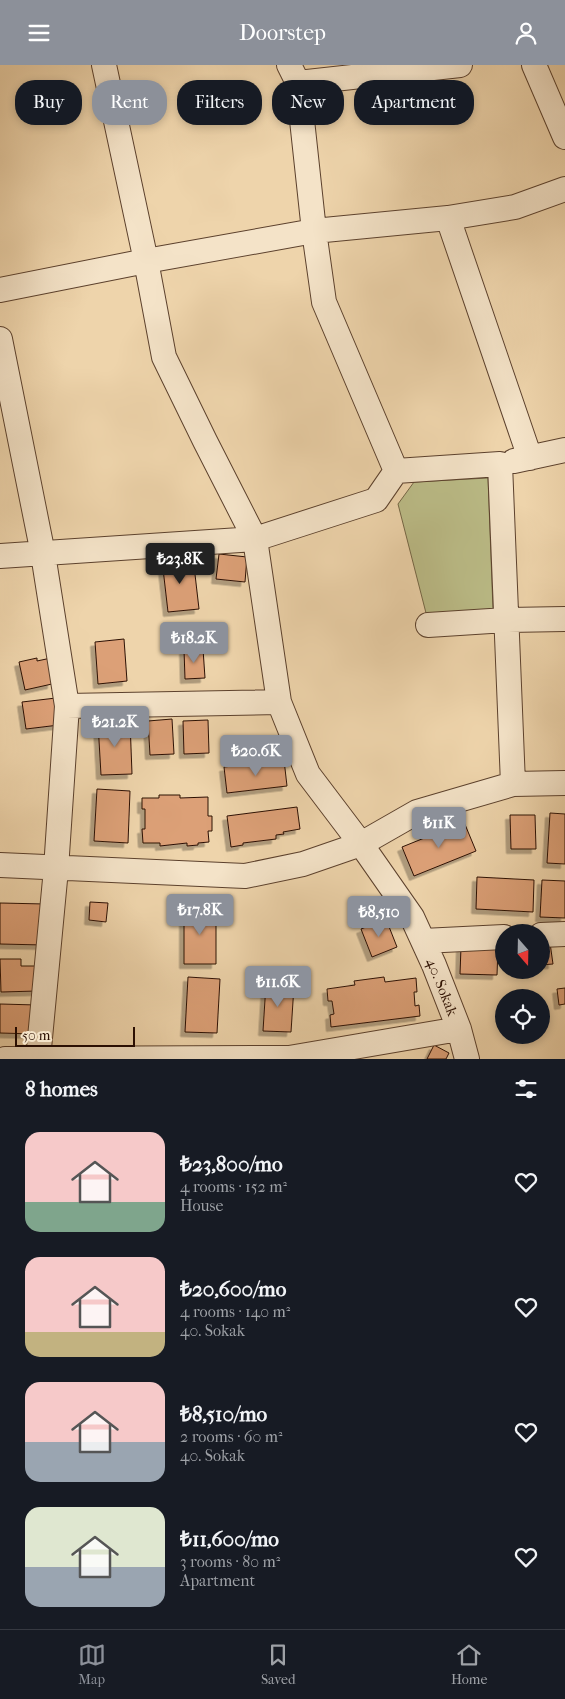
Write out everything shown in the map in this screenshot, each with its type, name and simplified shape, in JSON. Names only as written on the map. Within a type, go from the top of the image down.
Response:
[{"type":"street","name":"40. Sokak","points":[[104,65],[146,261],[164,357],[255,539],[279,702],[308,774],[361,844],[412,917],[434,965],[459,1029],[467,1059]]},
{"type":"street","points":[[396,471],[324,302],[294,74],[460,65]]},
{"type":"street","points":[[534,65],[565,137]]},
{"type":"street","points":[[0,290],[146,261],[314,231],[448,218],[515,207],[565,189]]},
{"type":"street","points":[[448,218],[530,458]]},
{"type":"street","points":[[0,339],[43,554],[67,706],[56,869],[38,1059]]},
{"type":"street","points":[[396,471],[500,464],[565,450]]},
{"type":"street","points":[[500,464],[513,784]]},
{"type":"street","points":[[0,557],[255,539],[376,499],[396,471]]},
{"type":"street","points":[[428,625],[506,620],[565,619]]},
{"type":"street","points":[[67,706],[279,702]]},
{"type":"street","points":[[0,865],[245,876],[303,864],[361,844],[417,812],[513,784],[565,783]]},
{"type":"street","points":[[550,935],[565,934]]},
{"type":"street","points":[[423,941],[495,937]]},
{"type":"street","points":[[5,1059],[289,1059],[459,1029]]},
{"type":"green space","points":[[488,478],[493,610],[426,613],[398,504],[414,482]]},
{"type":"building","points":[[219,554],[247,557],[245,582],[216,579]]},
{"type":"building","points":[[193,557],[199,609],[168,612],[162,560]]},
{"type":"building","points":[[124,639],[127,681],[98,684],[95,642]]},
{"type":"building","points":[[203,649],[205,678],[185,679],[184,650]]},
{"type":"building","points":[[37,658],[37,661],[51,658],[52,684],[25,690],[19,662]]},
{"type":"building","points":[[56,698],[59,725],[26,729],[22,702]]},
{"type":"building","points":[[172,719],[174,754],[150,755],[148,721]]},
{"type":"building","points":[[208,720],[209,753],[184,754],[183,721]]},
{"type":"building","points":[[130,721],[132,774],[101,775],[98,723]]},
{"type":"building","points":[[284,760],[287,786],[227,793],[224,767]]},
{"type":"building","points":[[97,789],[130,791],[128,843],[94,841]]},
{"type":"building","points":[[159,795],[180,795],[180,798],[208,797],[208,816],[212,816],[212,831],[208,831],[209,842],[187,846],[187,843],[160,846],[160,843],[143,843],[142,829],[145,829],[145,809],[142,809],[142,798],[159,798]]},
{"type":"building","points":[[297,807],[300,829],[283,832],[284,834],[276,835],[276,839],[243,843],[243,845],[231,847],[227,816]]},
{"type":"building","points":[[550,813],[565,814],[565,864],[547,863]]},
{"type":"building","points":[[510,815],[535,815],[536,849],[511,849]]},
{"type":"building","points":[[464,822],[476,851],[414,876],[402,847]]},
{"type":"building","points":[[477,877],[534,880],[533,912],[476,909]]},
{"type":"building","points":[[542,880],[565,881],[565,918],[540,917]]},
{"type":"building","points":[[90,902],[108,903],[106,922],[89,920]]},
{"type":"building","points":[[0,903],[45,904],[44,945],[0,944]]},
{"type":"building","points":[[184,908],[216,908],[216,964],[184,964]]},
{"type":"building","points":[[386,919],[397,947],[372,957],[361,929]]},
{"type":"building","points":[[550,943],[553,964],[550,964]]},
{"type":"building","points":[[461,947],[495,948],[495,975],[460,974]]},
{"type":"building","points":[[0,959],[21,959],[21,966],[36,966],[37,991],[1,992]]},
{"type":"building","points":[[188,977],[220,979],[217,1033],[185,1032]]},
{"type":"building","points":[[384,977],[385,982],[416,978],[415,1006],[419,1005],[420,1016],[331,1027],[330,1015],[334,1014],[332,1001],[328,1001],[327,989],[355,985],[354,981]]},
{"type":"building","points":[[266,984],[294,986],[291,1032],[263,1031]]},
{"type":"building","points":[[565,988],[565,1004],[559,1005],[557,989]]},
{"type":"building","points":[[0,1004],[37,1005],[36,1034],[0,1033]]},
{"type":"building","points":[[434,1045],[449,1053],[446,1059],[427,1059]]}]
